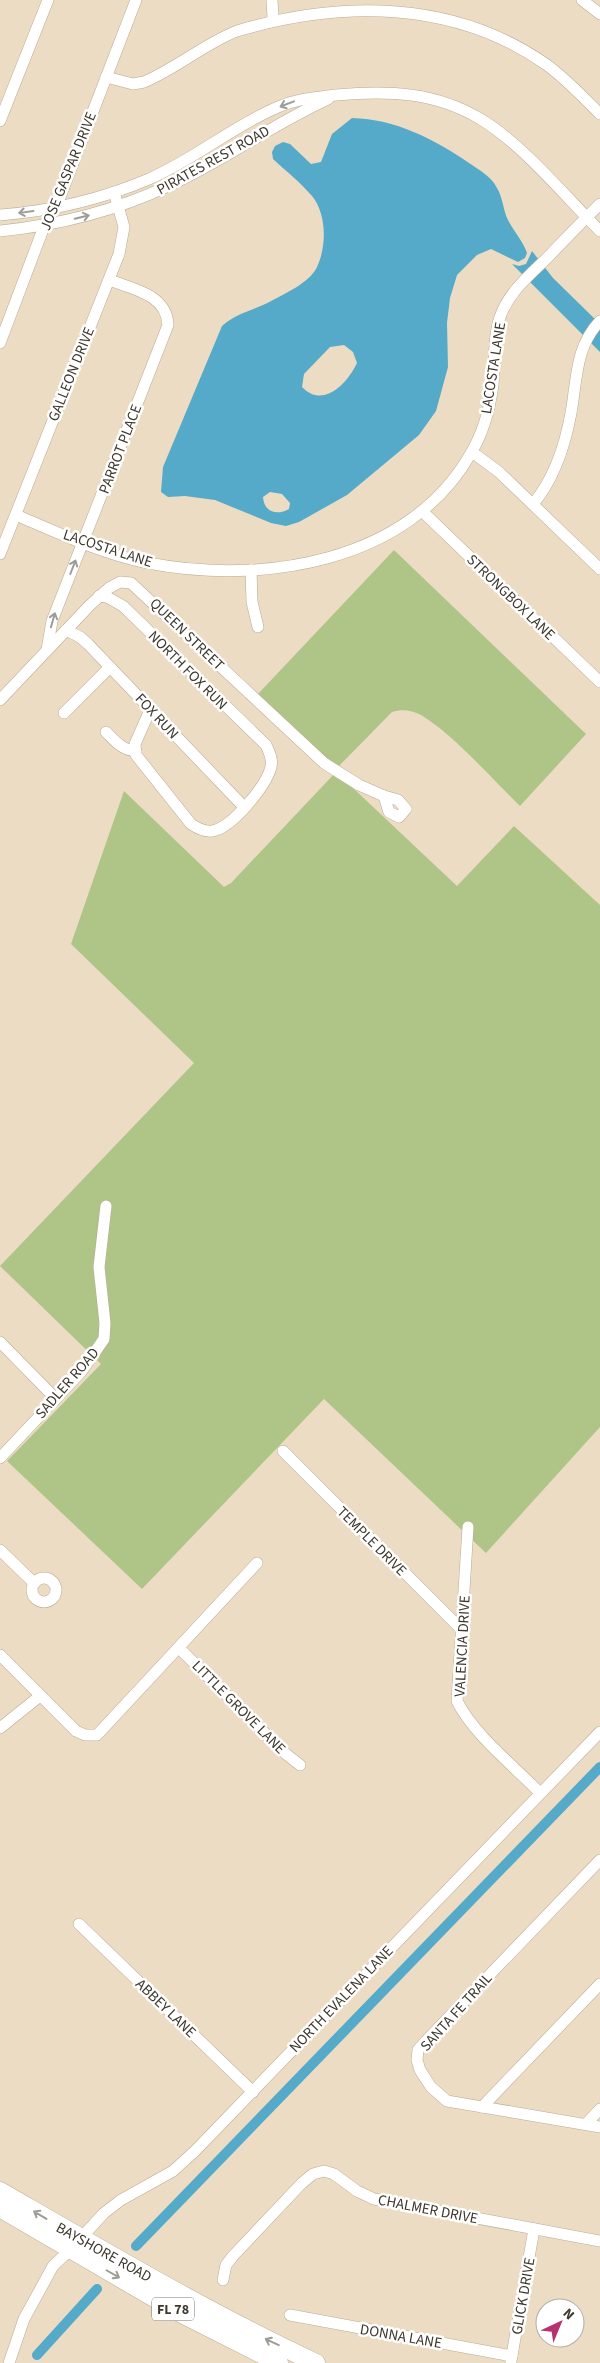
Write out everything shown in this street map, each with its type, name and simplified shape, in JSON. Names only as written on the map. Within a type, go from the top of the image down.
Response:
[{"type":"main road","name":"BAYSHORE ROAD","points":[[0,2191],[75,2244],[180,2313],[279,2363]]},
{"type":"main road","name":"BAYSHORE ROAD","points":[[0,2208],[316,2363]]},
{"type":"street","points":[[0,122],[48,0]]},
{"type":"street","name":"JOSE GASPAR DRIVE","points":[[0,342],[45,224],[55,208],[136,0]]},
{"type":"street","points":[[272,0],[273,17]]},
{"type":"street","points":[[582,0],[600,14]]},
{"type":"street","points":[[106,77],[128,83],[144,82],[207,45],[273,17],[320,6],[369,4],[413,8],[458,18],[491,32],[535,57],[560,75],[600,114]]},
{"type":"street","name":"PIRATES REST ROAD","points":[[0,215],[55,208],[114,192],[170,169],[268,112],[302,98],[384,92],[425,97],[462,109],[495,128],[600,231]]},
{"type":"street","name":"PIRATES REST ROAD","points":[[0,231],[69,221],[119,206],[170,186],[276,125],[334,96]]},
{"type":"street","points":[[268,112],[276,125]]},
{"type":"street","name":"GALLEON DRIVE","points":[[0,554],[110,280],[122,241],[124,227],[114,192]]},
{"type":"street","name":"LACOSTA LANE","points":[[16,515],[115,553],[154,564],[213,571],[277,568],[324,559],[374,540],[422,512],[455,477],[472,452],[489,407],[496,335],[505,306],[521,283],[600,204]]},
{"type":"street","name":"PARROT PLACE","points":[[47,650],[52,621],[168,325],[168,315],[156,299],[110,280]]},
{"type":"street","points":[[532,504],[543,491],[562,449],[571,414],[581,350],[586,338],[600,321]]},
{"type":"street","points":[[472,452],[490,464],[600,569]]},
{"type":"street","name":"STRONGBOX LANE","points":[[422,512],[600,682]]},
{"type":"street","points":[[251,570],[252,602],[258,627]]},
{"type":"street","name":"QUEEN STREET","points":[[0,700],[99,596],[120,582],[131,584],[324,762],[359,785],[384,796]]},
{"type":"street","name":"NORTH FOX RUN","points":[[99,596],[108,596],[123,606],[266,745],[270,754],[271,768],[244,808]]},
{"type":"street","name":"FOX RUN","points":[[66,630],[80,637],[244,808]]},
{"type":"street","points":[[64,713],[110,667]]},
{"type":"street","points":[[150,710],[135,744],[136,755],[190,824],[199,829],[212,831],[223,827],[244,808]]},
{"type":"street","points":[[106,732],[122,747],[128,750],[136,750]]},
{"type":"street","name":"SADLER ROAD","points":[[2,1451],[56,1399],[91,1360],[104,1339],[105,1323],[100,1267],[106,1206]]},
{"type":"street","points":[[0,1342],[56,1399]]},
{"type":"street","name":"TEMPLE DRIVE","points":[[283,1451],[462,1630]]},
{"type":"street","name":"VALENCIA DRIVE","points":[[468,1526],[458,1701],[462,1710],[477,1728],[540,1793]]},
{"type":"street","points":[[0,1550],[34,1583]]},
{"type":"street","name":"LITTLE GROVE LANE","points":[[40,1696],[76,1731],[85,1735],[97,1735],[257,1563]]},
{"type":"street","name":"LITTLE GROVE LANE","points":[[179,1648],[286,1754],[300,1765]]},
{"type":"street","points":[[0,1655],[40,1696],[0,1728]]},
{"type":"street","name":"NORTH EVALENA LANE","points":[[9,2363],[24,2319],[53,2266],[104,2213],[122,2200],[173,2171],[195,2152],[600,1732]]},
{"type":"street","name":"SANTA FE TRAIL","points":[[600,1860],[418,2050],[417,2060],[420,2070],[438,2094],[447,2101],[600,2127]]},
{"type":"street","name":"ABBEY LANE","points":[[79,1924],[253,2092]]},
{"type":"street","points":[[482,2107],[600,1984]]},
{"type":"street","points":[[586,2124],[600,2109]]},
{"type":"street","name":"CHALMER DRIVE","points":[[223,2280],[226,2265],[233,2256],[302,2183],[313,2174],[324,2171],[334,2174],[357,2191],[374,2199],[600,2241]]},
{"type":"street","name":"GLICK DRIVE","points":[[511,2360],[534,2229]]},
{"type":"street","name":"DONNA LANE","points":[[290,2315],[511,2360]]},
{"type":"green space","points":[[394,550],[586,734],[520,806],[446,733],[417,713],[403,710],[392,712],[337,768],[257,695]]},
{"type":"green space","points":[[336,772],[457,886],[514,826],[600,905],[600,1427],[486,1553],[324,1399],[142,1589],[7,1461],[101,1364],[0,1266],[194,1063],[71,944],[124,791],[224,887],[231,883]]},
{"type":"water","points":[[352,118],[368,119],[399,126],[428,138],[456,154],[492,180],[501,196],[508,220],[527,253],[525,258],[518,262],[491,249],[477,255],[457,275],[450,298],[447,323],[448,367],[436,411],[419,435],[347,495],[299,522],[286,526],[271,523],[215,500],[185,496],[168,497],[161,492],[163,467],[222,326],[234,317],[267,303],[296,287],[308,279],[320,261],[324,241],[321,212],[317,203],[303,186],[273,159],[272,152],[275,146],[283,142],[290,144],[311,164],[321,162],[332,134]],"holes":[[[344,345],[353,352],[357,363],[341,386],[326,395],[310,393],[302,387],[304,374],[330,347]],[[270,492],[282,494],[290,503],[289,509],[280,512],[269,509],[263,497]]]},
{"type":"water","points":[[532,251],[553,278],[600,324],[600,352],[512,264],[519,266],[526,264]]},
{"type":"waterway","points":[[136,2246],[600,1767]]},
{"type":"waterway","points":[[37,2355],[97,2289]]}]
